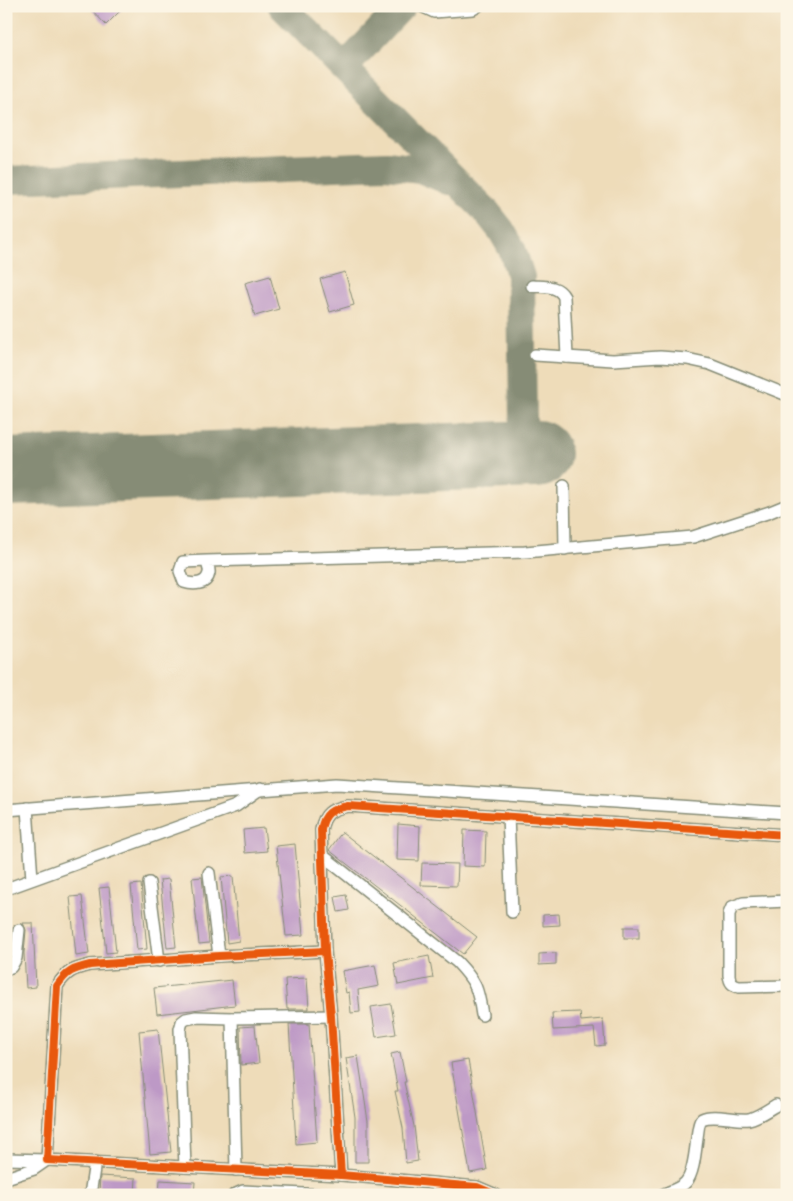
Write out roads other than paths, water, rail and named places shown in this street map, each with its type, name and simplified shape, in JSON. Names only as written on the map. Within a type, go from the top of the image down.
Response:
[{"type":"street","points":[[421,6],[434,12],[473,9],[478,6]]},
{"type":"street","points":[[532,286],[553,287],[561,291],[564,297],[567,357]]},
{"type":"street","points":[[534,354],[613,360],[660,357],[687,359],[710,364],[787,395]]},
{"type":"street","points":[[564,486],[565,549]]},
{"type":"street","points":[[207,561],[525,552],[693,537],[787,505]]},
{"type":"street","points":[[6,810],[337,784],[787,812]]},
{"type":"street","points":[[6,888],[236,806],[260,789]]},
{"type":"street","points":[[341,1175],[325,951],[321,830],[323,820],[328,813],[348,806],[787,835]]},
{"type":"street","points":[[27,808],[32,879]]},
{"type":"street","points":[[508,816],[512,912]]},
{"type":"street","points":[[322,855],[456,962],[472,978],[477,988],[482,1015]]},
{"type":"street","points":[[209,874],[219,956]]},
{"type":"street","points":[[148,883],[159,961]]},
{"type":"street","points":[[787,901],[744,903],[732,907],[729,914],[728,976],[733,985],[739,987],[787,986]]},
{"type":"street","points":[[6,969],[11,967],[16,958],[19,930]]},
{"type":"street","points":[[47,1160],[56,986],[64,975],[73,969],[90,966],[219,956],[325,951]]},
{"type":"street","points":[[185,1167],[180,1029],[182,1022],[196,1017],[331,1016]]},
{"type":"street","points":[[232,1018],[236,1170]]},
{"type":"street","points":[[662,1195],[681,1187],[690,1178],[695,1158],[698,1128],[703,1119],[712,1117],[748,1119],[776,1105]]},
{"type":"street","points":[[6,1159],[341,1175],[477,1187],[496,1195]]},
{"type":"street","points":[[6,1178],[34,1169],[47,1160]]},
{"type":"street","points":[[90,1195],[95,1162]]},
{"type":"street","points":[[234,1195],[243,1191],[325,1195]]}]
